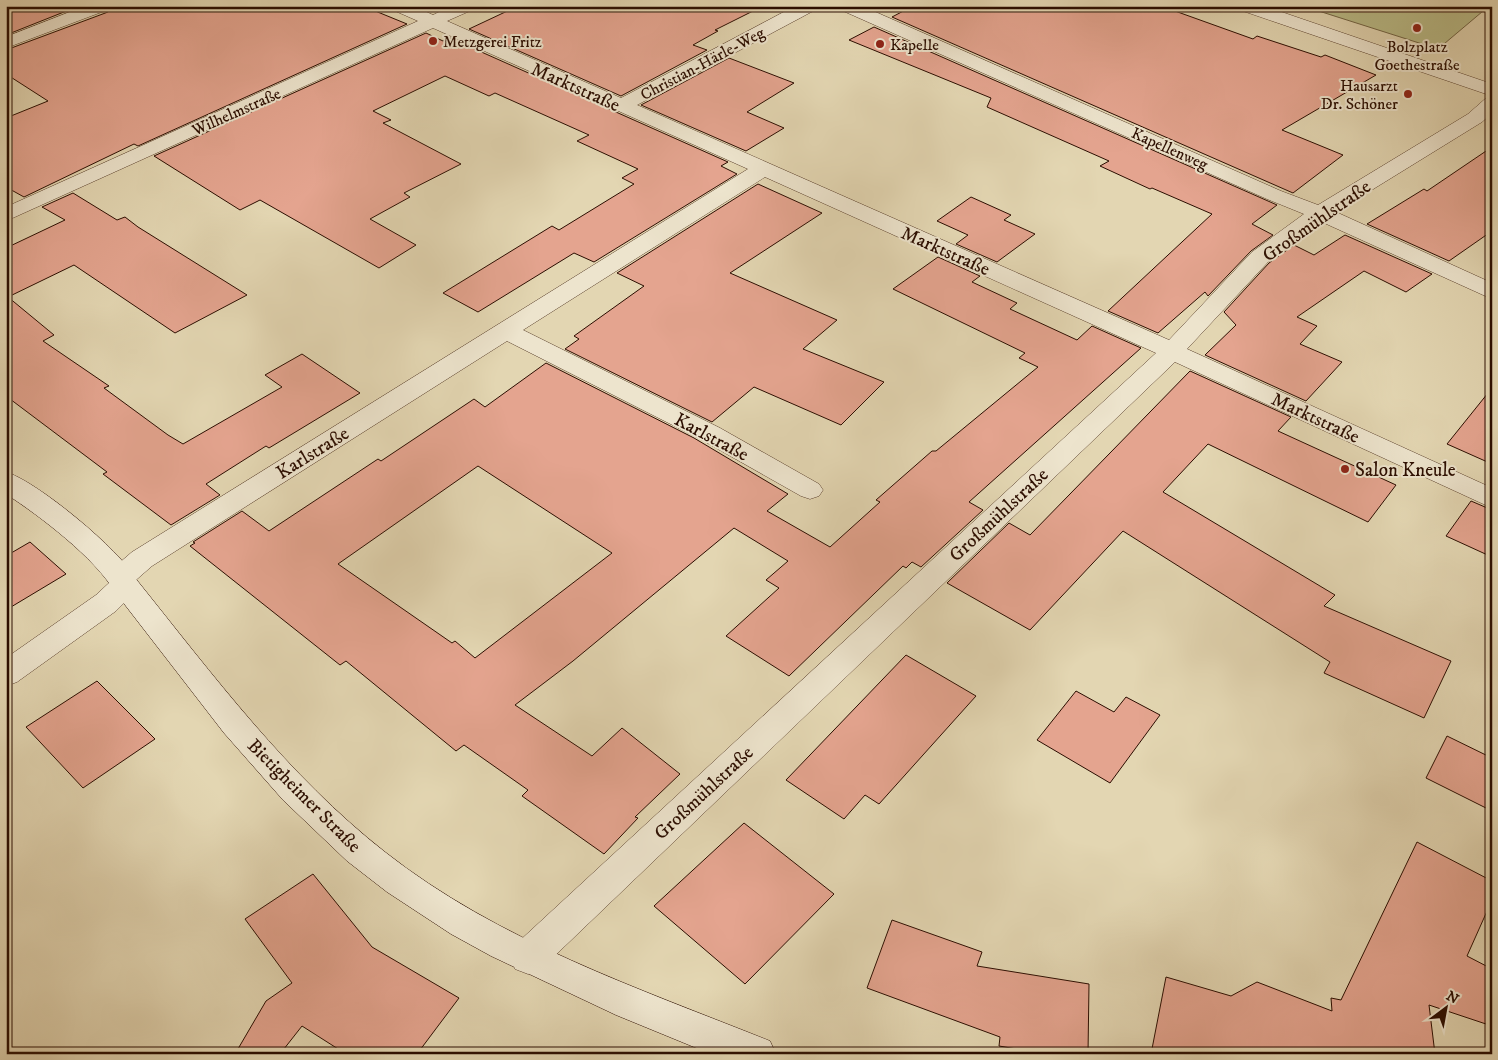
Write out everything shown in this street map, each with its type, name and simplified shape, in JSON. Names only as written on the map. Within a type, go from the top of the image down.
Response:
[{"type":"street","points":[[6,43],[102,6]]},
{"type":"street","name":"Marktstraße","points":[[399,6],[1172,351],[1492,498]]},
{"type":"street","name":"Wilhelmstraße","points":[[6,215],[466,6]]},
{"type":"street","name":"Christian-Härle-Weg","points":[[621,106],[809,6]]},
{"type":"street","name":"Kapellenweg","points":[[847,6],[1274,195],[1320,213],[1492,292]]},
{"type":"street","points":[[1246,6],[1492,90]]},
{"type":"street","points":[[1492,77],[1490,79],[1492,84]]},
{"type":"street","name":"Großmühlstraße","points":[[528,957],[1172,351],[1260,257],[1320,213],[1475,118],[1492,103]]},
{"type":"street","name":"Karlstraße","points":[[6,674],[106,603],[142,559],[763,169]]},
{"type":"street","name":"Karlstraße","points":[[506,332],[711,434],[810,490]]},
{"type":"street","name":"Bietigheimer Straße","points":[[6,482],[52,513],[80,535],[123,581],[266,761],[328,824],[360,853],[395,879],[455,918],[528,957],[619,1000],[757,1054]]},
{"type":"green space","name":"Bolzplatz Goethestraße","points":[[1303,6],[1489,6],[1438,49]]},
{"type":"building","points":[[6,6],[79,6],[6,35]]},
{"type":"building","points":[[111,6],[363,6],[407,24],[138,146],[134,144],[24,197],[6,187],[6,118],[48,101],[6,74],[6,50],[108,12]]},
{"type":"building","points":[[518,6],[763,6],[715,30],[718,31],[693,45],[707,50],[621,96],[469,29]]},
{"type":"building","points":[[913,6],[1161,6],[1253,39],[1257,36],[1321,57],[1325,55],[1376,75],[1282,130],[1343,155],[1293,193],[892,17]]},
{"type":"building","points":[[874,27],[1277,205],[1252,224],[1273,235],[1251,251],[1208,296],[1205,292],[1158,333],[1108,311],[1212,214],[1100,166],[1109,161],[987,107],[991,98],[849,40]]},
{"type":"building","points":[[426,33],[443,41],[450,38],[728,162],[721,166],[737,174],[594,262],[574,253],[478,312],[443,293],[552,226],[559,230],[634,184],[622,178],[638,169],[577,141],[589,135],[495,93],[489,96],[445,76],[373,111],[391,120],[383,123],[461,164],[404,193],[410,197],[370,219],[416,245],[379,268],[260,200],[240,210],[154,156]]},
{"type":"building","points":[[729,58],[794,83],[747,112],[784,128],[746,151],[641,105]]},
{"type":"building","points":[[1492,147],[1492,231],[1449,261],[1367,224],[1424,189],[1427,191]]},
{"type":"building","points":[[758,184],[822,213],[730,273],[837,320],[803,349],[884,382],[841,425],[754,387],[712,422],[565,349],[579,339],[574,336],[644,286],[617,273]]},
{"type":"building","points":[[73,193],[117,220],[125,217],[247,295],[175,333],[74,265],[8,297],[54,335],[43,341],[109,386],[104,388],[168,435],[183,444],[282,387],[265,375],[302,354],[360,393],[269,448],[266,446],[206,484],[220,495],[171,525],[103,474],[107,472],[6,396],[6,248],[65,220],[42,207]]},
{"type":"building","points":[[971,197],[1011,215],[1004,220],[1035,234],[997,262],[956,244],[968,235],[937,221]]},
{"type":"building","points":[[1345,235],[1432,274],[1406,292],[1364,271],[1297,317],[1317,326],[1300,344],[1342,362],[1306,401],[1205,355],[1236,325],[1224,312],[1269,263],[1294,245],[1314,255]]},
{"type":"building","points":[[938,257],[980,276],[972,282],[1017,303],[1010,309],[1077,340],[1092,326],[1141,348],[969,502],[983,510],[921,567],[912,562],[906,568],[903,566],[789,676],[726,636],[779,588],[766,580],[788,561],[734,528],[573,661],[515,705],[592,756],[622,728],[680,774],[635,817],[638,818],[604,854],[522,796],[528,790],[464,745],[456,751],[346,661],[340,665],[190,546],[195,543],[193,542],[242,511],[269,531],[378,459],[381,461],[474,399],[485,407],[546,363],[694,438],[788,494],[767,511],[830,547],[880,502],[876,500],[932,451],[936,451],[1038,367],[1019,358],[1025,353],[893,289]],"holes":[[[478,466],[612,553],[475,658],[455,641],[452,643],[338,564]]]},
{"type":"building","points":[[1190,371],[1291,417],[1278,431],[1396,485],[1368,522],[1208,444],[1163,492],[1335,595],[1324,606],[1451,661],[1424,718],[1324,673],[1330,662],[1123,531],[1030,630],[947,583],[1009,523],[1030,535]]},
{"type":"building","points":[[1492,388],[1492,464],[1447,444]]},
{"type":"building","points":[[1471,501],[1492,510],[1492,557],[1446,536]]},
{"type":"building","points":[[30,542],[66,574],[6,610],[6,556]]},
{"type":"building","points":[[906,655],[976,696],[879,804],[865,795],[844,819],[786,780]]},
{"type":"building","points":[[97,681],[155,739],[83,788],[26,727]]},
{"type":"building","points":[[1076,691],[1114,712],[1126,697],[1160,715],[1110,783],[1037,740]]},
{"type":"building","points":[[1447,736],[1492,758],[1492,811],[1426,778]]},
{"type":"building","points":[[744,823],[834,894],[745,984],[654,906]]},
{"type":"building","points":[[1417,842],[1492,881],[1492,900],[1467,956],[1492,969],[1492,1026],[1429,1005],[1435,1054],[1151,1054],[1166,977],[1231,996],[1257,982],[1332,1011],[1331,998],[1341,1000]]},
{"type":"building","points":[[313,874],[372,947],[459,998],[417,1054],[346,1054],[302,1026],[280,1054],[235,1054],[266,1001],[292,983],[245,919]]},
{"type":"building","points":[[892,920],[982,952],[977,966],[1089,984],[1088,1054],[1046,1054],[999,1046],[1000,1037],[867,988]]},
{"type":"place","name":"Bolzplatz Goethestraße","points":[[1417,28]]},
{"type":"place","name":"Metzgerei Fritz","points":[[433,41]]},
{"type":"place","name":"Kapelle","points":[[880,44]]},
{"type":"place","name":"Hausarzt Dr. Schöner","points":[[1408,94]]},
{"type":"place","name":"Salon Kneule","points":[[1345,469]]}]
